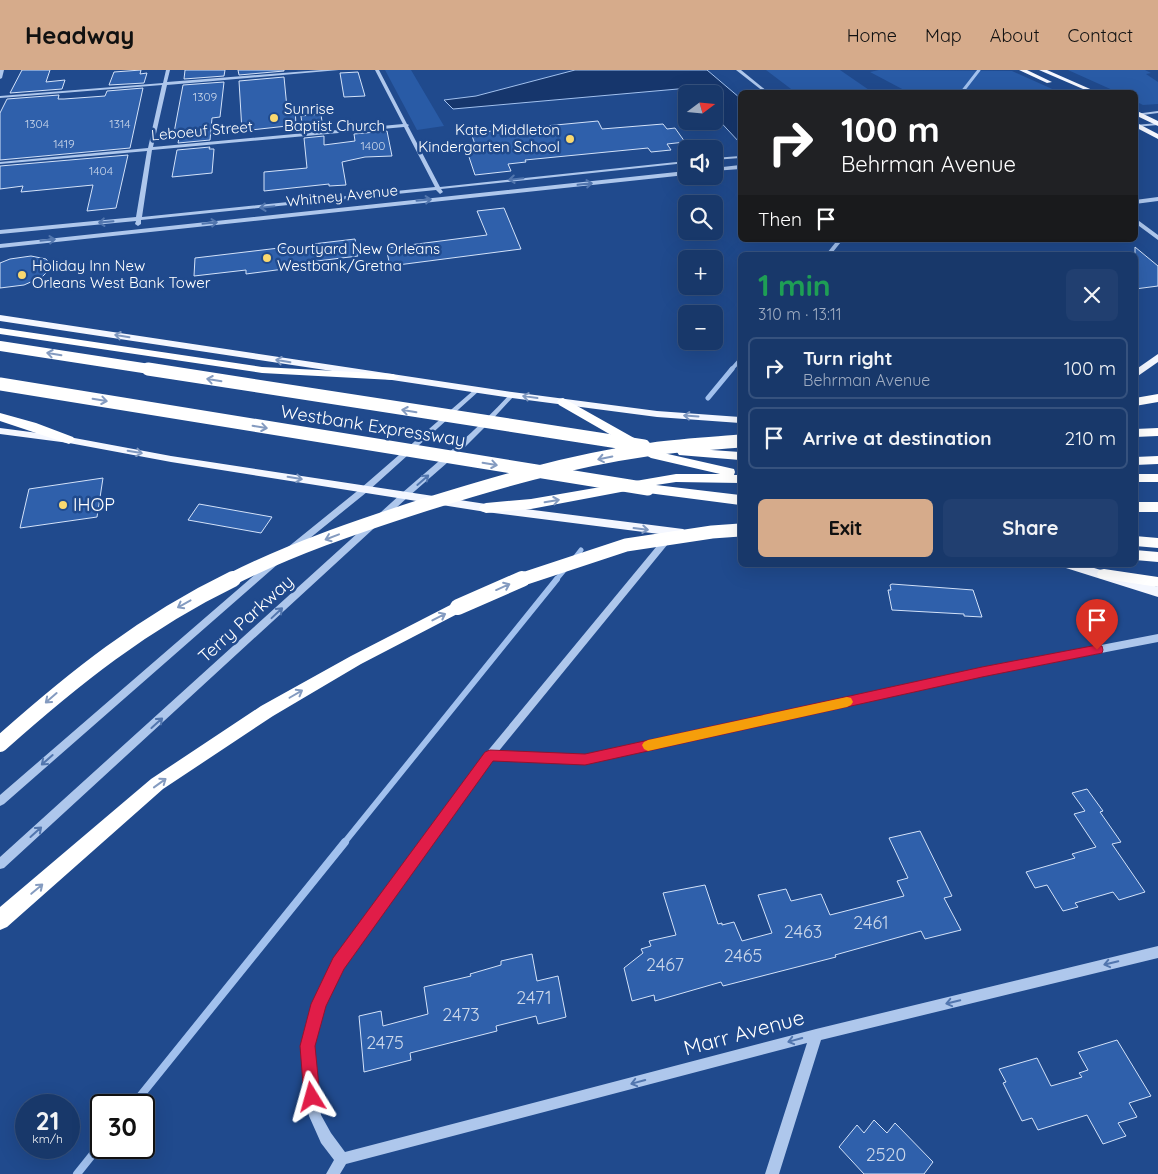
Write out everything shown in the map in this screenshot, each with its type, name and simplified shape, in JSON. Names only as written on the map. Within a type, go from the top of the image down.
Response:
[{"type":"highway","points":[[0,331],[262,370],[393,377]]},
{"type":"highway","name":"Westbank Expressway","points":[[0,346],[683,452],[738,456]]},
{"type":"highway","name":"Westbank Expressway","points":[[0,384],[638,488],[738,500]]},
{"type":"highway","points":[[1138,402],[1154,399]]},
{"type":"highway","points":[[563,402],[655,455],[738,476]]},
{"type":"highway","points":[[0,417],[32,426],[69,440]]},
{"type":"highway","points":[[1138,433],[1158,432]]},
{"type":"highway","points":[[0,744],[57,693],[122,643],[182,605],[266,562],[356,528],[439,500],[550,470],[614,456],[679,445],[738,441]]},
{"type":"highway","points":[[1138,461],[1158,460]]},
{"type":"highway","points":[[486,508],[575,498],[618,487],[676,478],[738,477]]},
{"type":"highway","points":[[1138,478],[1158,478]]},
{"type":"highway","points":[[1138,506],[1158,507]]},
{"type":"highway","points":[[0,920],[157,784],[266,711],[356,660],[458,607],[526,577],[626,545],[712,532],[738,530]]},
{"type":"highway","points":[[1138,541],[1158,543]]},
{"type":"highway","points":[[1138,556],[1158,557]]},
{"type":"highway","points":[[1104,574],[1158,582]]},
{"type":"main road","points":[[1022,70],[1059,86]]},
{"type":"main road","points":[[1042,70],[1089,90]]},
{"type":"main road","points":[[1138,114],[1158,124]]},
{"type":"main road","points":[[1138,126],[1158,137]]},
{"type":"main road","points":[[0,318],[512,395],[657,414],[738,420]]},
{"type":"main road","points":[[1138,373],[1158,357]]},
{"type":"main road","points":[[0,431],[69,440],[172,459],[486,508],[672,533],[738,537]]},
{"type":"main road","points":[[1078,567],[1158,592]]},
{"type":"street","points":[[0,78],[2,70]]},
{"type":"street","points":[[137,231],[150,149],[168,70]]},
{"type":"street","points":[[0,97],[337,70]]},
{"type":"street","points":[[377,70],[440,188],[441,199]]},
{"type":"street","points":[[738,70],[763,90]]},
{"type":"street","points":[[1138,114],[1158,112]]},
{"type":"street","points":[[1138,125],[1158,124]]},
{"type":"street","name":"Leboeuf Street","points":[[0,163],[407,125]]},
{"type":"street","points":[[723,158],[738,156]]},
{"type":"street","name":"Whitney Avenue","points":[[0,232],[678,163]]},
{"type":"street","points":[[723,169],[738,167]]},
{"type":"street","name":"Whitney Avenue","points":[[0,246],[678,174]]},
{"type":"street","points":[[1138,202],[1158,199]]},
{"type":"street","points":[[1138,222],[1158,238]]},
{"type":"street","name":"Terry Parkway","points":[[0,801],[319,525],[364,490],[477,390]]},
{"type":"street","name":"Terry Parkway","points":[[0,864],[493,417],[512,395]]},
{"type":"street","points":[[334,1174],[342,1159],[326,1138],[315,1116],[309,1078],[308,1046],[319,1004],[338,963],[490,756],[672,533]]},
{"type":"street","points":[[490,756],[585,760],[982,672],[1158,638]]},
{"type":"street","name":"Marr Avenue","points":[[342,1159],[816,1035],[1158,952]]},
{"type":"street","points":[[772,1174],[816,1035]]},
{"type":"shaded area","points":[[385,70],[411,70],[444,126],[417,130]]},
{"type":"shaded area","points":[[575,70],[707,70],[738,96],[738,141],[723,125],[723,85],[678,85],[678,89],[453,109],[444,100],[476,96]]},
{"type":"shaded area","points":[[766,70],[840,70],[869,90],[792,90]]},
{"type":"shaded area","points":[[879,70],[1012,71],[1055,90],[904,90],[870,72]]},
{"type":"shaded area","points":[[1068,70],[1145,70],[1151,73],[1146,74],[1158,82],[1158,104],[1143,105],[1138,102],[1138,90],[1113,90]]},
{"type":"building","points":[[22,70],[50,70],[46,82],[65,80],[62,89],[10,93]]},
{"type":"building","points":[[141,70],[140,74],[147,73],[144,83],[109,85],[114,72]]},
{"type":"building","points":[[185,70],[225,70],[224,76],[184,79]]},
{"type":"building","points":[[238,70],[284,70],[284,71],[239,75]]},
{"type":"building","points":[[358,72],[365,96],[344,97],[340,73]]},
{"type":"building","points":[[284,77],[287,108],[295,108],[296,125],[242,131],[239,81]]},
{"type":"building","points":[[224,82],[220,117],[212,118],[210,140],[178,143],[179,138],[173,138],[183,85]]},
{"type":"building","points":[[143,88],[130,148],[0,160],[0,113],[7,99],[59,95],[58,99],[105,96],[107,91]]},
{"type":"building","points":[[321,114],[323,130],[303,131],[301,116]]},
{"type":"building","points":[[598,121],[602,129],[663,124],[667,129],[675,128],[684,140],[667,144],[671,150],[651,152],[648,148],[525,160],[526,162],[508,164],[511,171],[475,175],[467,151],[477,150],[471,133]]},
{"type":"building","points":[[387,131],[392,156],[365,157],[342,162],[346,185],[329,186],[329,184],[264,191],[264,172],[307,168],[304,138],[324,136],[324,145],[355,141],[354,134]]},
{"type":"building","points":[[210,147],[209,149],[214,149],[212,173],[172,177],[177,150]]},
{"type":"building","points":[[128,155],[116,208],[87,211],[93,185],[21,192],[23,186],[0,189],[0,166]]},
{"type":"building","points":[[504,208],[521,249],[390,266],[386,248],[487,235],[477,211]]},
{"type":"building","name":"Courtyard New Orleans Westbank/Gretna","points":[[355,239],[358,256],[284,265],[284,269],[246,274],[246,270],[194,276],[195,258]]},
{"type":"building","points":[[1135,247],[1158,266],[1158,286],[1138,289],[1138,252],[1135,252]]},
{"type":"building","name":"Holiday Inn New Orleans West Bank Tower","points":[[31,256],[46,259],[51,265],[47,272],[42,277],[24,285],[0,288],[0,263],[10,259]]},
{"type":"building","name":"IHOP","points":[[103,478],[97,517],[20,528],[29,489]]},
{"type":"building","points":[[199,504],[272,517],[261,533],[188,520]]},
{"type":"building","points":[[890,585],[973,590],[982,617],[964,616],[964,614],[892,610],[888,590],[891,590]]},
{"type":"building","points":[[1087,789],[1103,811],[1100,812],[1121,842],[1112,844],[1145,892],[1119,900],[1113,892],[1075,903],[1078,907],[1063,911],[1047,885],[1035,888],[1026,872],[1075,858],[1072,854],[1096,847],[1074,814],[1085,811],[1072,793]]},
{"type":"building","points":[[920,831],[952,896],[944,898],[961,930],[925,939],[921,931],[835,955],[836,957],[723,986],[721,982],[655,1001],[654,995],[632,1001],[624,968],[643,953],[641,949],[651,946],[649,941],[676,935],[663,893],[705,885],[718,924],[734,922],[742,941],[772,933],[758,895],[786,889],[791,901],[821,894],[830,915],[904,896],[897,881],[908,878],[889,838]]},
{"type":"building","points":[[532,954],[537,981],[558,976],[566,1017],[538,1024],[536,1016],[496,1026],[497,1031],[410,1053],[411,1060],[364,1072],[359,1016],[381,1011],[383,1026],[428,1014],[424,987],[471,976],[470,974],[501,965],[501,961]]},
{"type":"building","points":[[1117,1040],[1151,1096],[1129,1103],[1137,1117],[1118,1123],[1126,1136],[1103,1144],[1087,1115],[1038,1130],[1032,1118],[1022,1121],[1003,1083],[1006,1082],[999,1069],[1037,1058],[1051,1086],[1082,1077],[1079,1073],[1088,1070],[1078,1052]]},
{"type":"building","points":[[874,1120],[887,1133],[895,1123],[933,1162],[924,1174],[864,1174],[839,1147],[857,1125],[864,1133]]},
{"type":"waterway","points":[[964,90],[979,70]]},
{"type":"waterway","points":[[830,252],[838,242]]},
{"type":"waterway","points":[[731,370],[738,362]]},
{"type":"waterway","points":[[708,398],[732,369]]},
{"type":"waterway","points":[[574,559],[581,550]]},
{"type":"waterway","points":[[556,580],[566,568]]},
{"type":"waterway","points":[[344,843],[557,579]]},
{"type":"waterway","points":[[142,1094],[345,842]]},
{"type":"waterway","points":[[77,1174],[90,1158]]},
{"type":"slow traffic","points":[[648,745],[847,702]]},
{"type":"place","name":"Sunrise Baptist Church","points":[[274,118]]},
{"type":"place","name":"Kate Middleton Kindergarten School","points":[[570,139]]},
{"type":"place","name":"Courtyard New Orleans Westbank/Gretna","points":[[267,258]]},
{"type":"place","name":"Holiday Inn New Orleans West Bank Tower","points":[[22,275]]},
{"type":"place","name":"IHOP","points":[[63,505]]},
{"type":"route","points":[[312,1097],[309,1078],[308,1046],[319,1004],[338,963],[490,756],[585,760],[982,672],[1097,650]]}]
